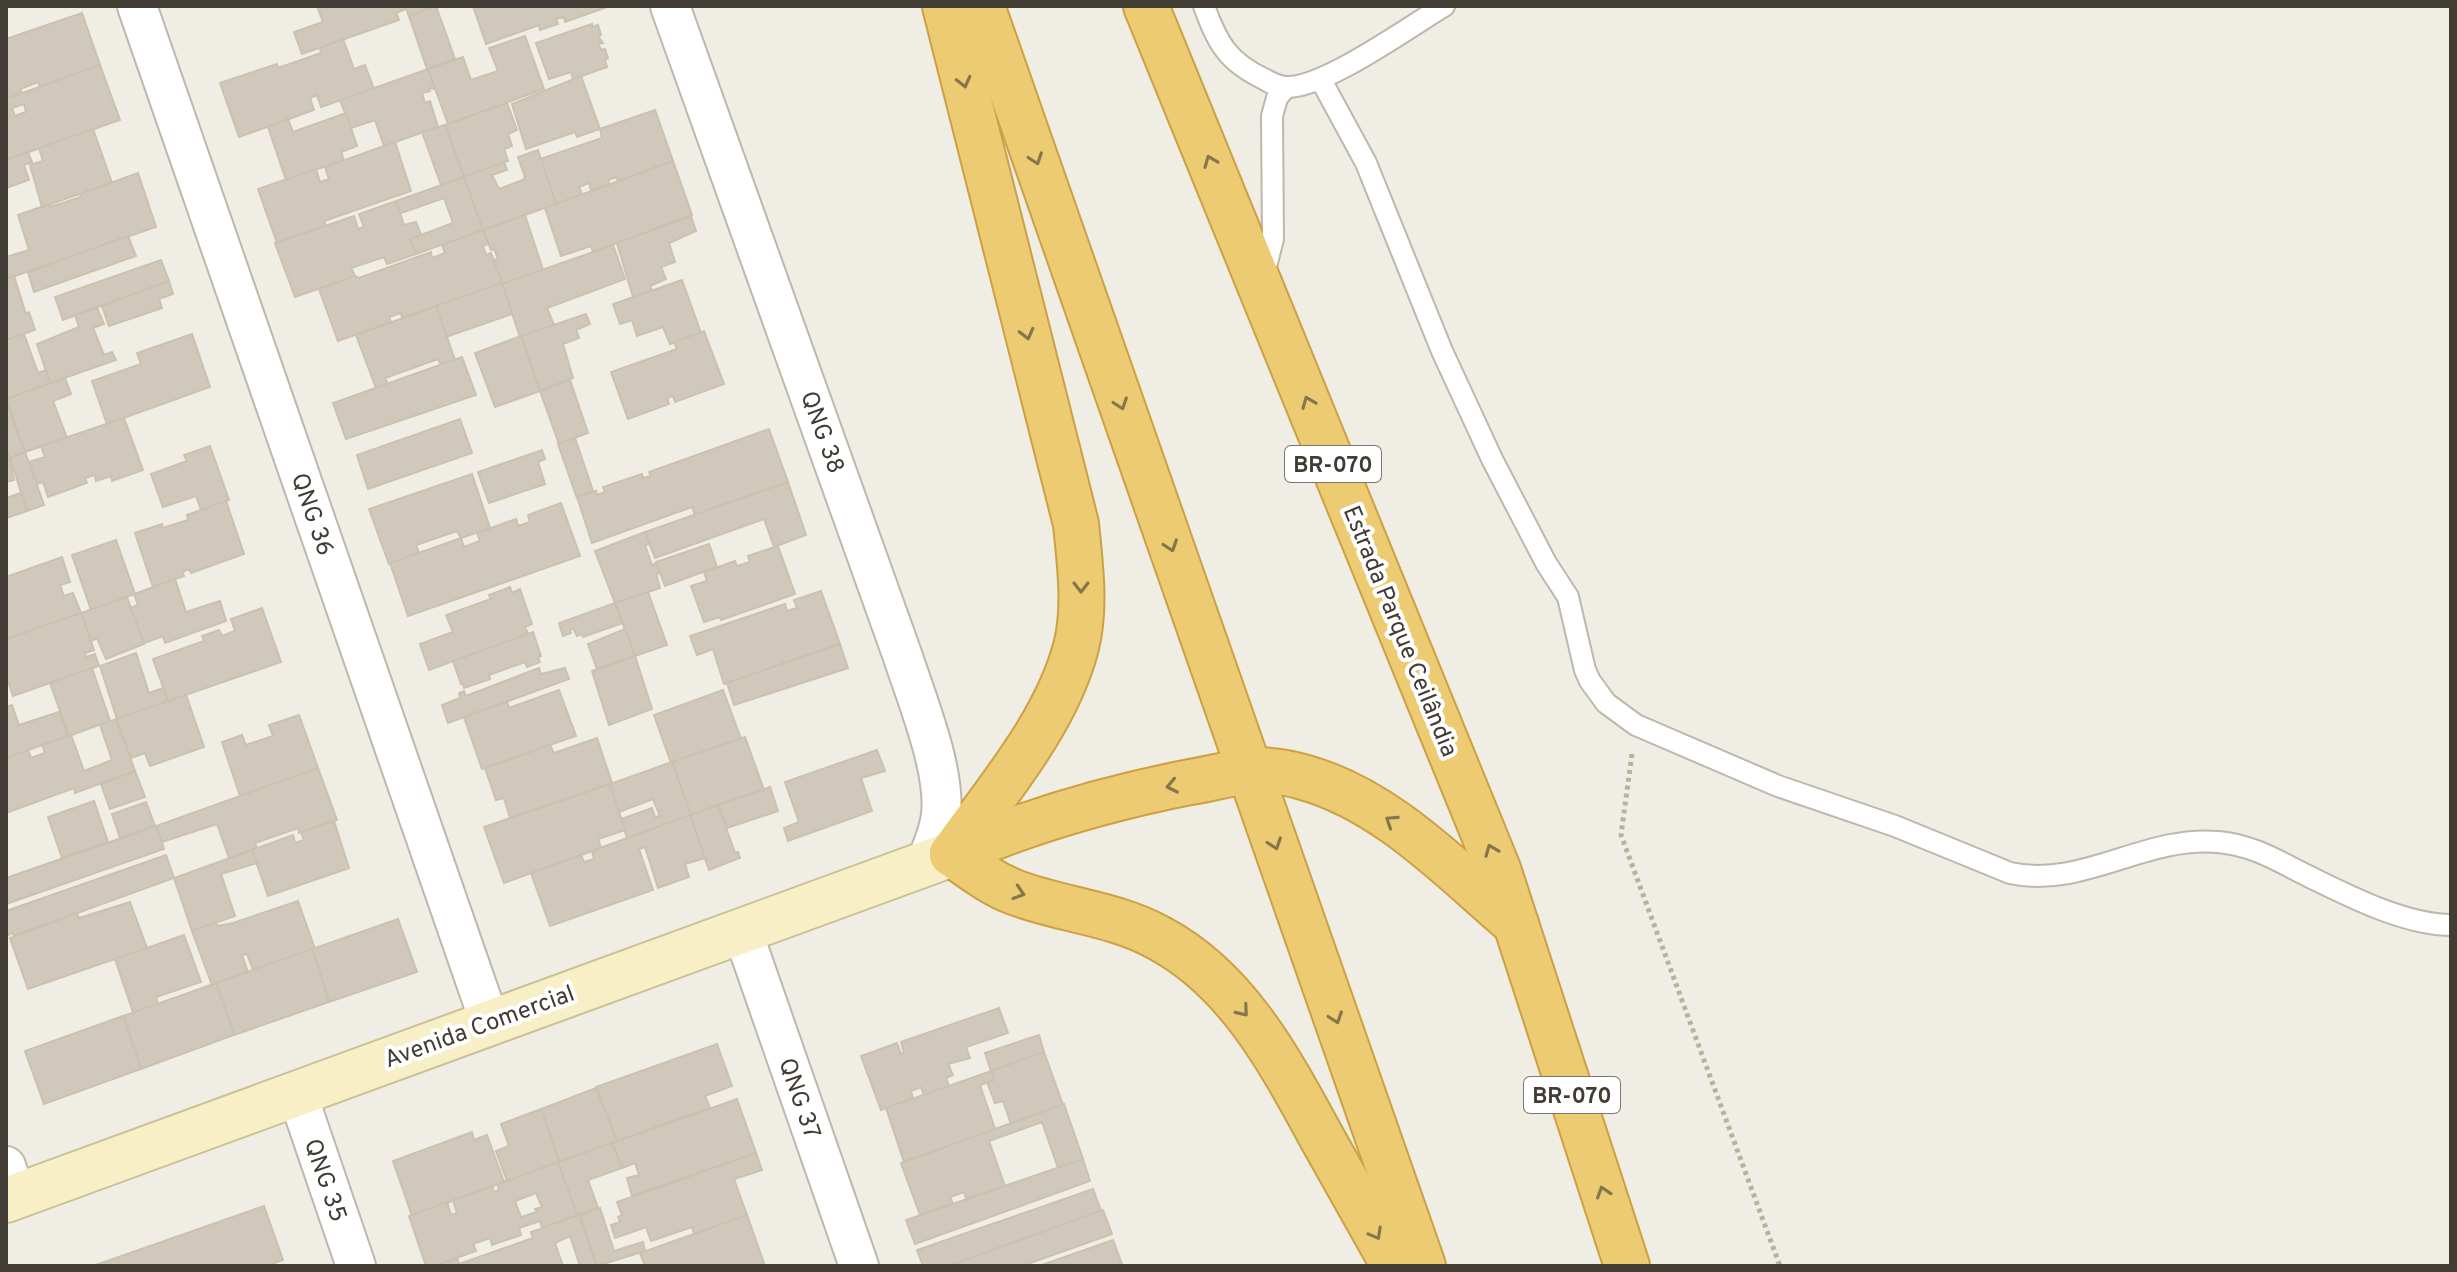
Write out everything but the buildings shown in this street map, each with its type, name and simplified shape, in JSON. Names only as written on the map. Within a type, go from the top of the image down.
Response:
[{"type":"highway","points":[[939,858],[1024,755],[1058,694],[1076,646],[1082,587],[1076,524],[945,6]]},
{"type":"highway","points":[[982,6],[1423,1266]]},
{"type":"highway","name":"Estrada Parque Ceilândia","points":[[1146,6],[1492,854],[1627,1266]]},
{"type":"highway","points":[[939,858],[1000,833],[1076,810],[1164,788],[1249,771],[1270,771],[1305,777],[1354,797],[1399,826],[1516,924]]},
{"type":"highway","points":[[939,858],[1015,893],[1122,922],[1159,938],[1202,967],[1246,1014],[1285,1071],[1394,1266]]},
{"type":"main road","name":"Avenida Comercial","points":[[9,1187],[297,1093],[939,858]]},
{"type":"street","name":"QNG 36","points":[[137,6],[490,1023]]},
{"type":"street","name":"QNG 38","points":[[670,6],[898,642],[929,737],[942,811],[938,832],[939,858]]},
{"type":"street","name":"QNG 37","points":[[742,930],[859,1266]]},
{"type":"street","name":"QNG 35","points":[[297,1093],[356,1266]]},
{"type":"lane","points":[[1204,6],[1221,46],[1231,59],[1247,71],[1286,87],[1321,80],[1444,6]]},
{"type":"lane","points":[[1321,80],[1366,163],[1442,351],[1486,445],[1546,563],[1568,597],[1585,670],[1606,703],[1636,725],[1778,786],[1895,826],[2010,873],[2030,877],[2070,875],[2153,849],[2215,841],[2244,845],[2264,852],[2309,876],[2389,911],[2425,923],[2451,925]]},
{"type":"lane","points":[[1261,287],[1273,239],[1272,116],[1277,98],[1286,87]]},
{"type":"path","points":[[1636,725],[1621,835],[1780,1266]]}]
